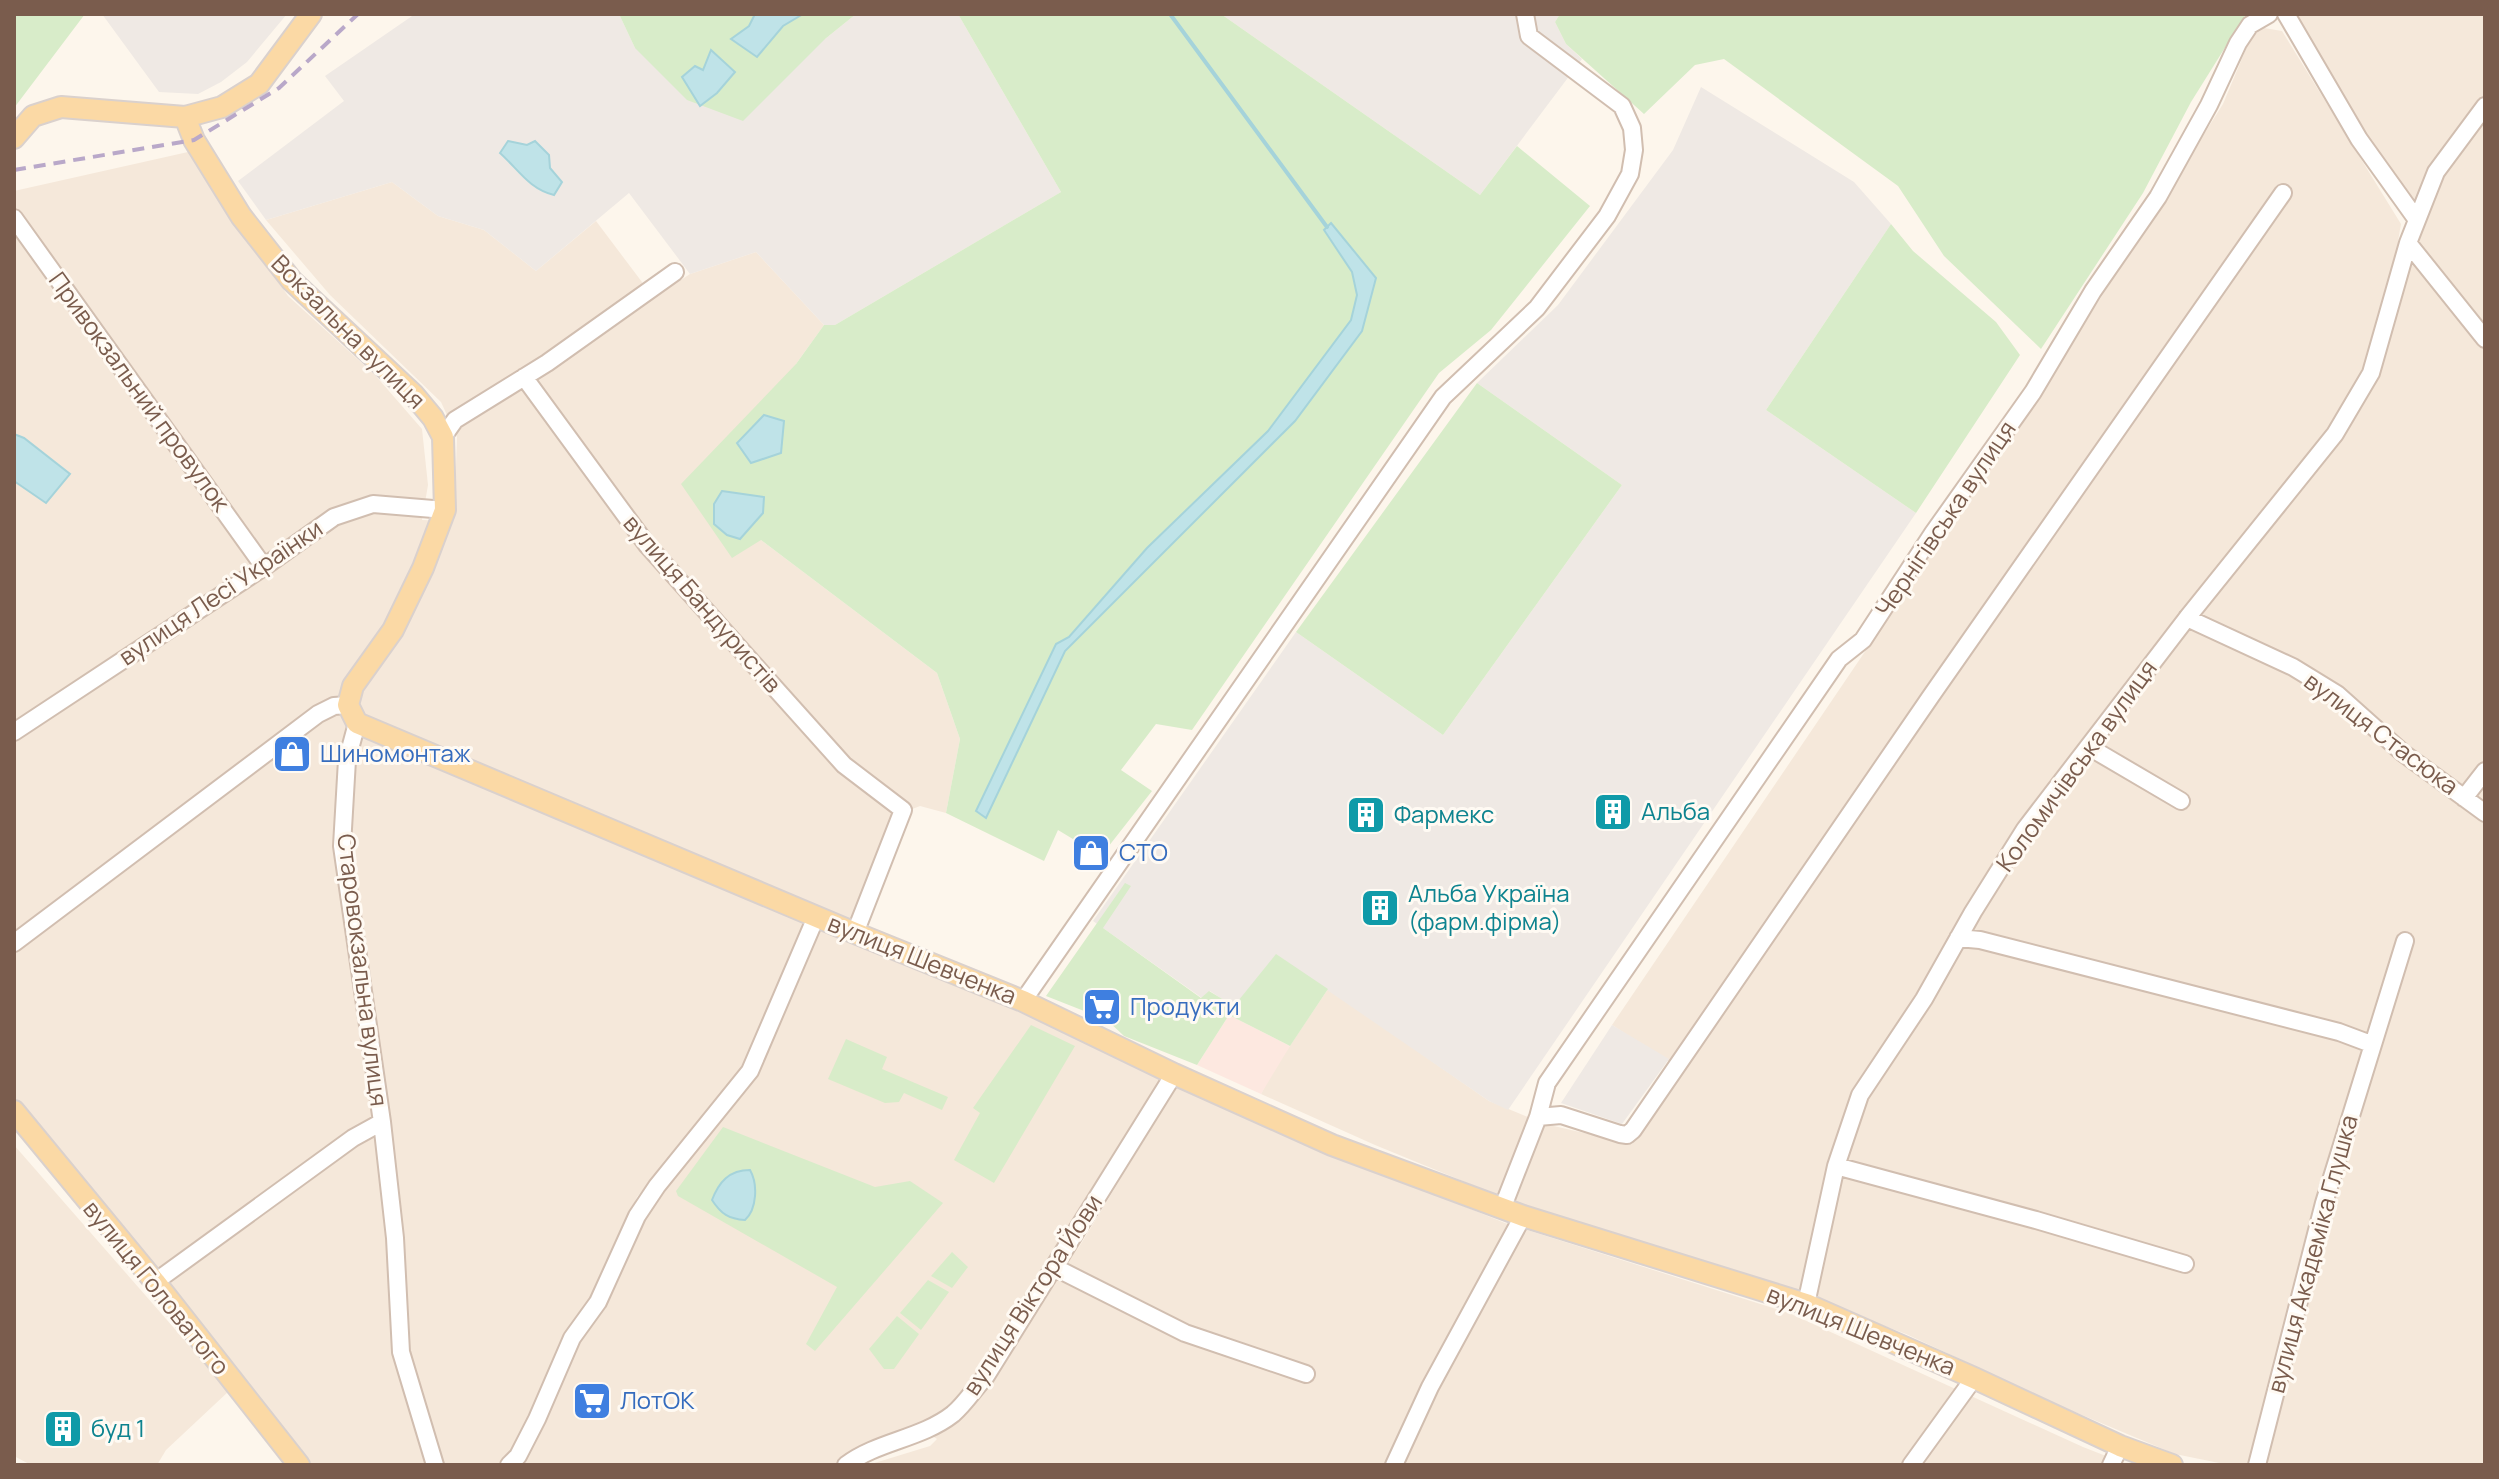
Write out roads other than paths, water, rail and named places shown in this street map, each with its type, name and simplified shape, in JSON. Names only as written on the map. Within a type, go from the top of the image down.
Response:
[{"type":"main road","points":[[14,138],[33,116],[61,107],[185,117],[222,107],[259,84],[311,14]]},
{"type":"main road","name":"Вокзальна вулиця","points":[[185,117],[194,140],[241,216],[292,281],[413,394],[433,418],[443,437]]},
{"type":"main road","points":[[353,714],[353,686],[399,617],[423,568],[445,510],[443,437]]},
{"type":"main road","name":"вулиця Шевченка","points":[[353,714],[816,917],[1023,1001],[1332,1145],[1502,1209],[1806,1304],[1974,1378],[2116,1456],[2172,1465]]},
{"type":"main road","name":"вулиця Головатого","points":[[14,1111],[155,1282],[299,1465]]},
{"type":"street","points":[[1023,1001],[1443,397],[1537,308],[1607,216],[1630,174],[1634,150],[1632,128],[1622,106],[1529,36],[1525,14]]},
{"type":"street","name":"Чернігівська вулиця","points":[[1538,1117],[1547,1083],[1839,659],[1863,640],[1933,533],[2033,392],[2093,291],[2158,197],[2209,105],[2238,43],[2250,25],[2269,14]]},
{"type":"street","points":[[2286,14],[2359,139],[2417,220]]},
{"type":"street","name":"Коломичівська вулиця","points":[[1806,1304],[1836,1166],[1860,1095],[1924,999],[2025,829],[2187,618],[2335,434],[2371,373],[2408,243],[2436,172],[2485,106]]},
{"type":"street","points":[[1502,1209],[1538,1117],[1561,1115],[1627,1135],[1633,1130],[1931,696],[2283,193]]},
{"type":"street","name":"Привокзальний провулок","points":[[14,218],[264,567]]},
{"type":"street","points":[[2408,243],[2485,339]]},
{"type":"street","points":[[443,437],[455,420],[524,377],[675,272]]},
{"type":"street","name":"вулиця Бандуристів","points":[[524,377],[647,545],[844,765],[903,810],[855,933]]},
{"type":"street","name":"вулиця Лесі Українки","points":[[14,732],[264,567],[334,517],[373,504],[445,510]]},
{"type":"street","name":"вулиця Стасюка","points":[[2187,618],[2293,667],[2337,694],[2403,753],[2485,813]]},
{"type":"street","points":[[14,943],[318,714],[334,706],[353,714]]},
{"type":"street","name":"Старовокзальна вулиця","points":[[353,714],[342,846],[382,1122],[395,1238],[401,1352],[435,1465]]},
{"type":"street","points":[[2089,747],[2181,801]]},
{"type":"street","points":[[2464,798],[2485,771]]},
{"type":"street","points":[[509,1465],[518,1456],[537,1419],[572,1338],[598,1302],[637,1216],[657,1186],[750,1071],[816,917]]},
{"type":"street","points":[[1958,938],[1980,940],[2339,1032],[2371,1044]]},
{"type":"street","name":"вулиця Академіка Глушка","points":[[2257,1465],[2324,1203],[2405,941]]},
{"type":"street","name":"вулиця Віктора Йови","points":[[846,1465],[863,1453],[914,1435],[953,1414],[986,1376],[1174,1074]]},
{"type":"street","name":"Старовокзальна вулиця","points":[[155,1282],[353,1138],[382,1122]]},
{"type":"street","points":[[1836,1166],[2185,1264]]},
{"type":"street","points":[[1394,1465],[1430,1387],[1523,1216]]},
{"type":"street","points":[[1054,1267],[1185,1333],[1306,1374]]},
{"type":"street","points":[[1911,1465],[1974,1378]]},
{"type":"water","points":[[755,14],[803,14],[783,26],[757,57],[731,39],[749,26]]},
{"type":"water","points":[[711,50],[735,72],[717,93],[700,106],[682,77],[695,66],[703,70]]},
{"type":"water","points":[[508,141],[527,145],[535,141],[549,155],[550,168],[562,182],[554,195],[531,183],[500,153]]},
{"type":"water","points":[[1331,223],[1376,278],[1362,331],[1295,421],[1065,651],[986,818],[976,811],[1056,644],[1069,637],[1147,548],[1268,431],[1351,320],[1357,295],[1352,272],[1324,230]]},
{"type":"water","points":[[764,415],[784,421],[781,453],[751,463],[737,443]]},
{"type":"water","points":[[14,434],[24,438],[70,474],[46,503],[14,481]]},
{"type":"water","points":[[722,491],[764,497],[763,513],[740,539],[727,535],[714,524],[714,504]]},
{"type":"water","points":[[750,1170],[755,1189],[752,1210],[745,1220],[730,1217],[712,1200],[726,1178],[736,1172]]},
{"type":"waterway","points":[[1170,14],[1327,227]]},
{"type":"railway","points":[[14,170],[194,140],[279,88],[358,14]]},
{"type":"place","name":"Шиномонтаж","points":[[292,754]]},
{"type":"place","name":"Альба","points":[[1613,812]]},
{"type":"place","name":"Фармекс","points":[[1366,815]]},
{"type":"place","name":"СТО","points":[[1091,853]]},
{"type":"place","name":"Альба Україна (фарм.фірма)","points":[[1380,908]]},
{"type":"place","name":"Продукти","points":[[1102,1007]]},
{"type":"place","name":"ЛотОК","points":[[592,1401]]},
{"type":"place","name":"буд 1","points":[[63,1429]]}]
